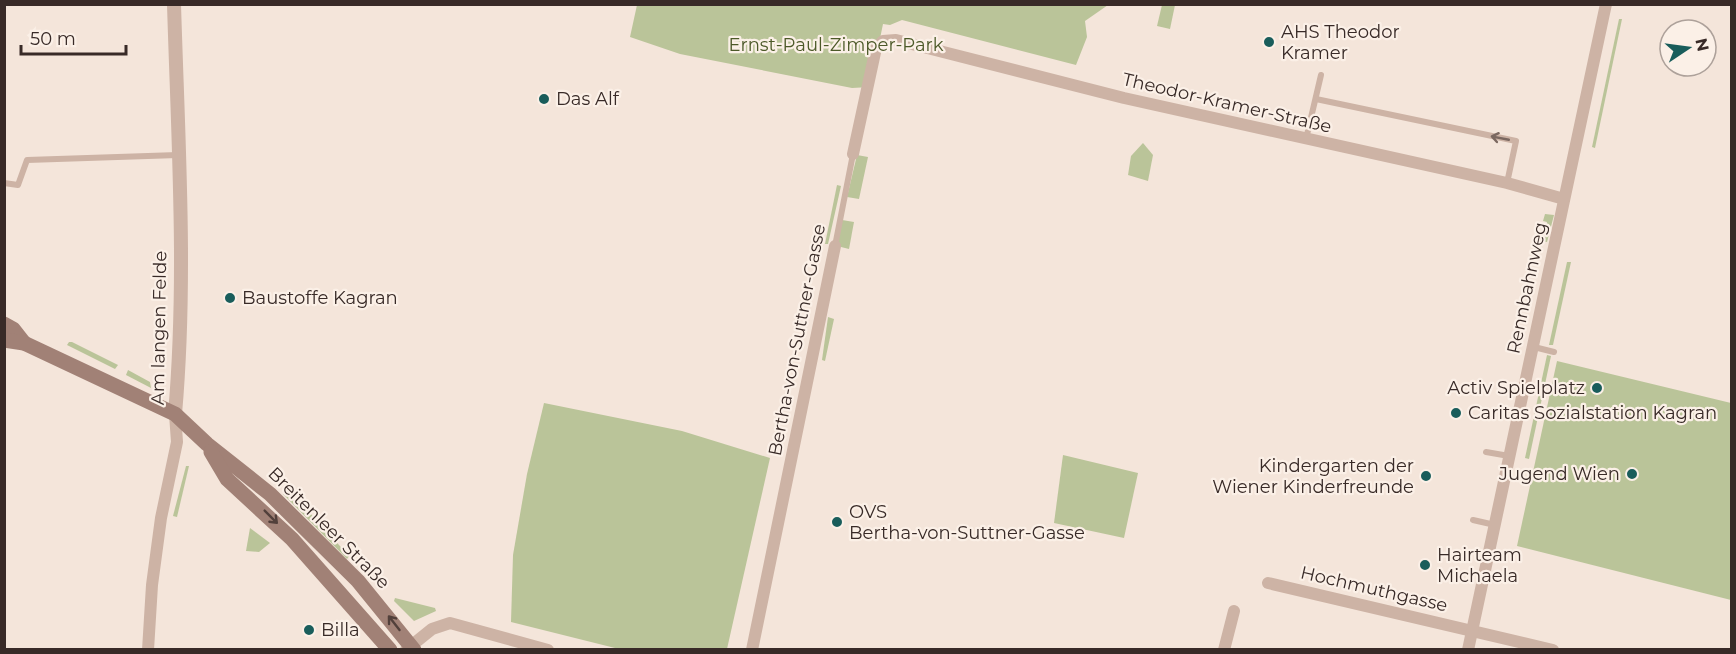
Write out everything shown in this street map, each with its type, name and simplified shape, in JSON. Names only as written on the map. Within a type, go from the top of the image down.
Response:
[{"type":"main road","name":"Breitenleer Straße","points":[[4,324],[14,329],[24,343]]},
{"type":"main road","name":"Breitenleer Straße","points":[[4,340],[24,343],[175,414],[207,444],[270,494],[358,581],[410,648]]},
{"type":"main road","name":"Breitenleer Straße","points":[[207,444],[226,479],[292,539],[390,650]]},
{"type":"street","name":"Am langen Felde","points":[[147,650],[152,585],[161,518],[177,442],[175,414],[180,348],[174,4]]},
{"type":"street","name":"Rennbahnweg","points":[[1468,650],[1606,4]]},
{"type":"street","name":"Theodor-Kramer-Straße","points":[[883,41],[896,40],[1124,98],[1507,183],[1564,199]]},
{"type":"street","name":"Bertha-von-Suttner-Gasse","points":[[853,154],[876,48],[883,41]]},
{"type":"street","name":"Bertha-von-Suttner-Gasse","points":[[752,650],[835,246]]},
{"type":"street","name":"Hochmuthgasse","points":[[1268,583],[1553,650]]},
{"type":"street","points":[[1224,650],[1234,611]]},
{"type":"street","points":[[410,648],[432,629],[450,623],[548,650]]},
{"type":"lane","points":[[1306,140],[1321,75]]},
{"type":"lane","points":[[1316,99],[1516,141],[1507,183]]},
{"type":"lane","name":"Bertha-von-Suttner-Gasse","points":[[835,246],[853,154]]},
{"type":"lane","points":[[4,183],[18,184],[27,160],[178,155]]},
{"type":"lane","points":[[1533,347],[1554,352]]},
{"type":"lane","points":[[1486,452],[1511,456]]},
{"type":"lane","points":[[1473,520],[1496,526]]},
{"type":"green space","name":"Ernst-Paul-Zimper-Park","points":[[637,5],[1108,5],[1085,21],[1087,37],[1076,65],[902,20],[890,25],[883,24],[870,87],[852,88],[680,54],[630,37]]},
{"type":"green space","points":[[1162,5],[1175,5],[1170,29],[1157,26]]},
{"type":"green space","points":[[1619,19],[1622,19],[1595,148],[1592,147]]},
{"type":"green space","points":[[1143,143],[1153,155],[1148,181],[1128,175],[1131,156]]},
{"type":"green space","points":[[857,155],[868,157],[859,199],[847,197]]},
{"type":"green space","points":[[837,185],[841,186],[828,244],[825,244]]},
{"type":"green space","points":[[1545,214],[1554,215],[1547,242],[1539,241],[1540,234],[1545,234],[1547,222],[1543,221]]},
{"type":"green space","points":[[842,220],[854,222],[849,249],[837,246]]},
{"type":"green space","points":[[1567,262],[1571,262],[1553,345],[1549,345]]},
{"type":"green space","points":[[828,317],[834,319],[825,361],[822,360]]},
{"type":"green space","points":[[69,342],[118,365],[115,369],[67,345]]},
{"type":"green space","points":[[1547,355],[1551,356],[1529,459],[1525,458]]},
{"type":"green space","name":"Jugend Wien","points":[[1557,361],[1731,403],[1731,600],[1517,546]]},
{"type":"green space","points":[[128,370],[150,382],[151,388],[126,375]]},
{"type":"green space","points":[[544,403],[682,431],[770,458],[727,649],[619,649],[511,622],[513,555],[527,474]]},
{"type":"green space","points":[[1063,455],[1138,473],[1124,538],[1054,523]]},
{"type":"green space","points":[[186,466],[189,466],[177,517],[173,516]]},
{"type":"green space","points":[[290,491],[349,556],[347,559],[283,494]]},
{"type":"green space","points":[[250,528],[270,543],[259,552],[246,551]]},
{"type":"green space","points":[[395,598],[435,608],[436,611],[414,621],[394,601]]},
{"type":"place","name":"AHS Theodor Kramer","points":[[1269,42]]},
{"type":"place","name":"Das Alf","points":[[544,99]]},
{"type":"place","name":"Baustoffe Kagran","points":[[230,298]]},
{"type":"place","name":"Activ Spielplatz","points":[[1597,388]]},
{"type":"place","name":"Caritas Sozialstation Kagran","points":[[1456,413]]},
{"type":"place","name":"Jugend Wien","points":[[1632,474]]},
{"type":"place","name":"Kindergarten der Wiener Kinderfreunde","points":[[1426,476]]},
{"type":"place","name":"OVS Bertha-von-Suttner-Gasse","points":[[837,522]]},
{"type":"place","name":"Hairteam Michaela","points":[[1425,565]]},
{"type":"place","name":"Billa","points":[[309,630]]}]
